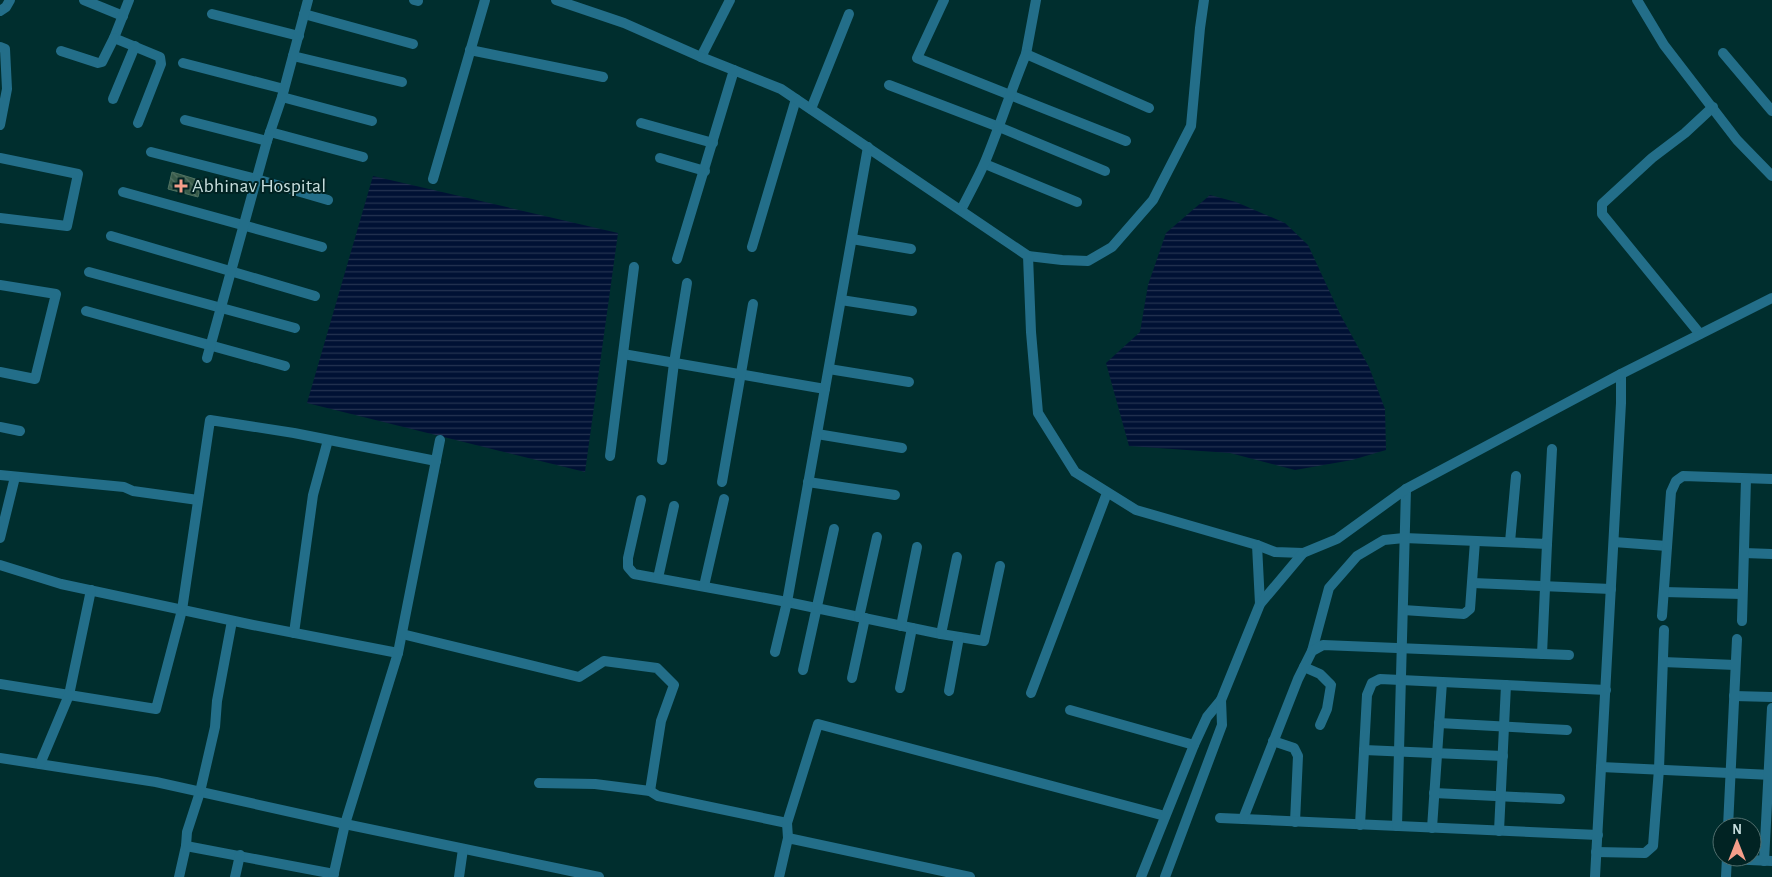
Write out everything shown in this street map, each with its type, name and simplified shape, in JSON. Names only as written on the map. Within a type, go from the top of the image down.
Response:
[{"type":"street","points":[[0,11],[6,7],[10,0]]},
{"type":"street","points":[[84,0],[123,16]]},
{"type":"street","points":[[61,51],[98,63],[102,62],[129,0]]},
{"type":"street","points":[[206,358],[222,308],[256,179],[283,93],[308,0]]},
{"type":"street","points":[[433,178],[485,0]]},
{"type":"street","points":[[556,0],[624,23],[701,57],[781,89],[1028,256],[1088,261],[1112,247],[1153,200],[1191,126],[1204,0]]},
{"type":"street","points":[[701,57],[730,0]]},
{"type":"street","points":[[944,0],[917,58],[1126,141]]},
{"type":"street","points":[[961,210],[984,164],[1026,54],[1036,0]]},
{"type":"street","points":[[1637,0],[1664,45],[1737,140],[1772,176]]},
{"type":"street","points":[[212,14],[299,36]]},
{"type":"street","points":[[304,14],[413,44]]},
{"type":"street","points":[[811,109],[849,14]]},
{"type":"street","points":[[114,38],[160,57],[161,64],[138,122]]},
{"type":"street","points":[[113,99],[135,46]]},
{"type":"street","points":[[0,47],[5,49],[7,89],[0,125]]},
{"type":"street","points":[[470,50],[603,77]]},
{"type":"street","points":[[1723,52],[1772,111]]},
{"type":"street","points":[[1026,54],[1149,108]]},
{"type":"street","points":[[293,56],[402,82]]},
{"type":"street","points":[[183,63],[372,121]]},
{"type":"street","points":[[677,259],[734,70]]},
{"type":"street","points":[[889,85],[999,127],[1105,171]]},
{"type":"street","points":[[752,247],[796,99]]},
{"type":"street","points":[[1700,334],[1602,214],[1602,204],[1652,158],[1685,133],[1713,107]]},
{"type":"street","points":[[185,120],[269,136],[363,158]]},
{"type":"street","points":[[641,124],[713,143]]},
{"type":"street","points":[[775,652],[787,602],[868,148]]},
{"type":"street","points":[[151,152],[328,200]]},
{"type":"street","points":[[0,158],[78,174],[67,226],[0,218]]},
{"type":"street","points":[[660,158],[705,171]]},
{"type":"street","points":[[984,164],[1077,202]]},
{"type":"street","points":[[123,192],[322,247]]},
{"type":"street","points":[[111,236],[316,296]]},
{"type":"street","points":[[852,239],[911,249]]},
{"type":"street","points":[[1028,256],[1031,332],[1038,412],[1076,472],[1136,510],[1275,552],[1303,553],[1337,539],[1406,489],[1621,374],[1772,298]]},
{"type":"street","points":[[610,456],[634,267]]},
{"type":"street","points":[[89,272],[295,328]]},
{"type":"street","points":[[662,460],[674,363],[687,283]]},
{"type":"street","points":[[0,285],[56,294],[35,378],[0,372]]},
{"type":"street","points":[[841,300],[912,311]]},
{"type":"street","points":[[722,482],[753,304]]},
{"type":"street","points":[[86,310],[285,366]]},
{"type":"street","points":[[623,354],[825,389]]},
{"type":"street","points":[[828,369],[909,382]]},
{"type":"street","points":[[1595,877],[1622,403],[1621,374]]},
{"type":"street","points":[[0,684],[156,709],[182,610],[210,420],[294,433],[436,462]]},
{"type":"street","points":[[0,427],[20,431]]},
{"type":"street","points":[[817,434],[902,448]]},
{"type":"street","points":[[294,633],[313,495],[328,440]]},
{"type":"street","points":[[186,846],[240,855],[333,876],[345,824],[398,653],[440,440]]},
{"type":"street","points":[[1542,654],[1552,449]]},
{"type":"street","points":[[0,475],[124,487],[133,491],[198,500]]},
{"type":"street","points":[[1510,542],[1516,476]]},
{"type":"street","points":[[1662,616],[1671,492],[1676,480],[1683,476],[1772,479]]},
{"type":"street","points":[[0,538],[15,477]]},
{"type":"street","points":[[1742,621],[1746,479]]},
{"type":"street","points":[[808,482],[895,495]]},
{"type":"street","points":[[1397,826],[1406,489]]},
{"type":"street","points":[[1031,693],[1107,492]]},
{"type":"street","points":[[704,586],[724,499]]},
{"type":"street","points":[[641,500],[628,558],[628,567],[634,574],[787,602],[941,634],[984,641],[1000,566]]},
{"type":"street","points":[[658,578],[674,506]]},
{"type":"street","points":[[802,670],[834,529]]},
{"type":"street","points":[[852,678],[877,537]]},
{"type":"street","points":[[1242,820],[1312,651],[1329,588],[1357,556],[1384,540],[1404,538],[1547,544]]},
{"type":"street","points":[[1403,610],[1464,614],[1470,609],[1475,541]]},
{"type":"street","points":[[1614,542],[1667,546]]},
{"type":"street","points":[[1257,545],[1260,604]]},
{"type":"street","points":[[901,626],[916,546]]},
{"type":"street","points":[[1141,877],[1194,745],[1207,716],[1221,700],[1260,604],[1303,553]]},
{"type":"street","points":[[1744,553],[1772,554]]},
{"type":"street","points":[[941,634],[957,557]]},
{"type":"street","points":[[0,565],[61,584],[232,621],[398,653]]},
{"type":"street","points":[[1473,583],[1611,589]]},
{"type":"street","points":[[40,764],[69,695],[91,590]]},
{"type":"street","points":[[1664,592],[1742,594]]},
{"type":"street","points":[[179,877],[187,832],[200,792],[215,726],[217,701],[232,621]]},
{"type":"street","points":[[900,688],[912,628]]},
{"type":"street","points":[[1596,852],[1645,853],[1653,846],[1659,769],[1664,630]]},
{"type":"street","points":[[402,634],[579,677],[604,660],[657,668],[674,685],[662,721],[650,791]]},
{"type":"street","points":[[949,691],[958,637]]},
{"type":"street","points":[[1728,817],[1737,640]]},
{"type":"street","points":[[1312,651],[1323,645],[1569,655]]},
{"type":"street","points":[[1663,662],[1736,665]]},
{"type":"street","points":[[1304,667],[1320,674],[1331,685],[1327,709],[1320,725]]},
{"type":"street","points":[[1360,825],[1367,695],[1372,683],[1380,679],[1606,690]]},
{"type":"street","points":[[1432,828],[1442,682]]},
{"type":"street","points":[[1499,831],[1506,685]]},
{"type":"street","points":[[1734,696],[1772,698]]},
{"type":"street","points":[[1164,877],[1222,725],[1221,700]]},
{"type":"street","points":[[1768,861],[1772,708]]},
{"type":"street","points":[[1070,710],[1194,745]]},
{"type":"street","points":[[1439,723],[1567,730]]},
{"type":"street","points":[[780,877],[788,838],[787,823],[818,724],[1165,816]]},
{"type":"street","points":[[1273,742],[1294,748],[1298,756],[1295,822]]},
{"type":"street","points":[[1364,750],[1503,756]]},
{"type":"street","points":[[0,758],[156,782],[599,877]]},
{"type":"street","points":[[1601,767],[1771,775]]},
{"type":"street","points":[[539,782],[595,784],[650,791],[658,796],[787,823]]},
{"type":"street","points":[[1434,793],[1560,799]]},
{"type":"street","points":[[1220,818],[1598,835]]},
{"type":"street","points":[[788,838],[970,877]]},
{"type":"street","points":[[460,877],[463,849]]},
{"type":"street","points":[[235,877],[240,855]]},
{"type":"water","points":[[373,176],[618,233],[585,472],[307,403]]},
{"type":"water","points":[[1210,195],[1236,202],[1285,223],[1308,245],[1340,314],[1369,367],[1385,409],[1386,450],[1352,460],[1295,470],[1230,453],[1129,446],[1106,363],[1140,332],[1148,285],[1166,233]]},
{"type":"building","points":[[172,172],[202,181],[198,197],[168,189]]},
{"type":"place","name":"Abhinav Hospital","points":[[181,186]]}]
